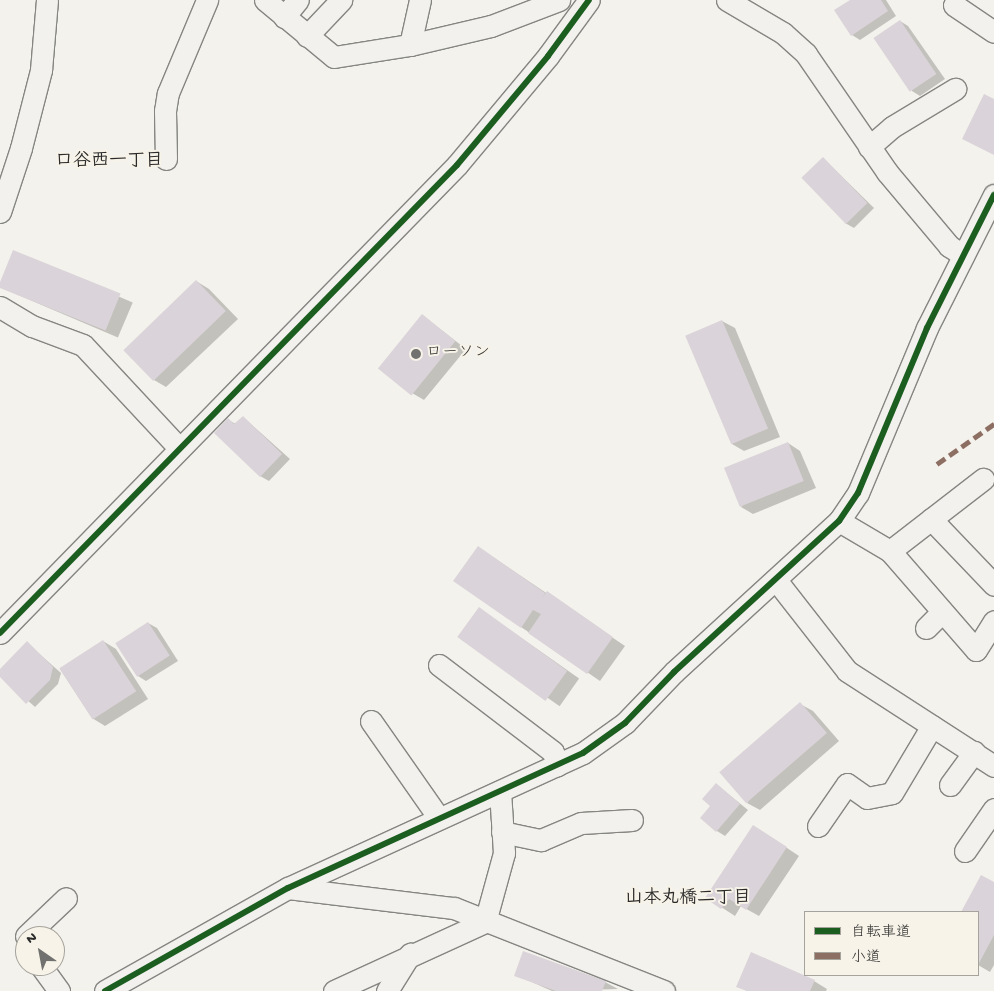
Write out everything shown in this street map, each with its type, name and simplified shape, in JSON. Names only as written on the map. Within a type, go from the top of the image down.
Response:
[{"type":"street","points":[[0,212],[21,148],[41,70],[47,0]]},
{"type":"street","points":[[166,159],[165,111],[168,93],[207,0]]},
{"type":"street","points":[[264,0],[334,57],[410,45],[491,26],[559,0]]},
{"type":"street","points":[[284,17],[298,0]]},
{"type":"street","points":[[307,36],[341,0]]},
{"type":"street","points":[[410,45],[420,0]]},
{"type":"street","points":[[0,633],[457,165],[548,56],[589,0]]},
{"type":"street","points":[[727,0],[783,33],[806,54],[870,147],[948,246],[963,255]]},
{"type":"street","points":[[954,5],[994,32]]},
{"type":"street","points":[[870,147],[892,127],[955,89]]},
{"type":"street","points":[[105,991],[288,888],[583,753],[625,723],[674,672],[840,521],[858,493],[927,328],[994,195]]},
{"type":"street","points":[[0,307],[32,326],[82,345],[179,448]]},
{"type":"street","points":[[890,552],[931,519],[990,480]]},
{"type":"street","points":[[931,519],[994,585]]},
{"type":"street","points":[[840,521],[890,552],[976,650],[994,621]]},
{"type":"street","points":[[776,580],[848,671],[994,766]]},
{"type":"street","points":[[926,628],[942,612]]},
{"type":"street","points":[[439,665],[553,752],[557,765]]},
{"type":"street","points":[[371,721],[439,818]]},
{"type":"street","points":[[818,826],[841,780],[866,798],[892,793],[932,726]]},
{"type":"street","points":[[950,785],[974,752]]},
{"type":"street","points":[[484,922],[504,853],[500,791]]},
{"type":"street","points":[[966,851],[994,809]]},
{"type":"street","points":[[502,832],[541,840],[581,823],[632,820]]},
{"type":"street","points":[[288,888],[454,908],[484,922],[664,991]]},
{"type":"street","points":[[36,926],[66,898]]},
{"type":"street","points":[[334,991],[410,954],[484,922]]},
{"type":"street","points":[[387,991],[410,954]]},
{"type":"street","points":[[48,976],[59,991]]},
{"type":"building","points":[[850,0],[881,0],[888,11],[851,36],[834,10]]},
{"type":"building","points":[[900,20],[936,74],[910,92],[873,38]]},
{"type":"building","points":[[984,94],[994,99],[994,155],[962,139]]},
{"type":"building","points":[[823,157],[867,203],[846,224],[801,178]]},
{"type":"building","points":[[13,250],[121,293],[106,331],[0,288],[0,282]]},
{"type":"building","points":[[196,280],[226,311],[153,381],[123,350]]},
{"type":"building","name":"ローソン","points":[[422,314],[455,341],[411,395],[378,368]]},
{"type":"building","points":[[722,320],[768,429],[731,444],[685,336]]},
{"type":"building","points":[[243,416],[282,454],[260,477],[214,433],[228,418],[234,424]]},
{"type":"building","points":[[788,442],[804,481],[740,507],[724,468]]},
{"type":"building","points":[[478,546],[545,593],[542,598],[547,591],[613,637],[587,674],[528,633],[541,614],[533,610],[521,628],[453,581]]},
{"type":"building","points":[[479,607],[567,671],[545,701],[457,637]]},
{"type":"building","points":[[148,622],[170,656],[137,677],[115,643]]},
{"type":"building","points":[[103,640],[136,691],[93,719],[59,668]]},
{"type":"building","points":[[27,641],[53,667],[50,680],[26,704],[0,677],[0,669]]},
{"type":"building","points":[[800,702],[827,733],[746,803],[719,772]]},
{"type":"building","points":[[716,783],[740,804],[716,832],[700,818],[710,806],[702,799]]},
{"type":"building","points":[[753,825],[787,847],[746,910],[729,899],[721,909],[705,898]]},
{"type":"building","points":[[981,875],[994,882],[994,935],[979,963],[979,911],[962,911]]},
{"type":"building","points":[[523,951],[606,981],[602,991],[556,991],[514,976]]},
{"type":"building","points":[[751,952],[815,980],[810,991],[747,991],[736,987]]},
{"type":"marked path","points":[[937,464],[994,424]]},
{"type":"cycle path","points":[[0,633],[457,165],[548,56],[589,0]]},
{"type":"cycle path","points":[[105,991],[288,888],[583,753],[625,723],[674,672],[839,521],[858,493],[927,328],[994,195]]},
{"type":"place","name":"ローソン","points":[[416,354]]},
{"type":"district","name":"口谷西一丁目","points":[[109,162]]},
{"type":"district","name":"山本丸橋二丁目","points":[[688,899]]}]
